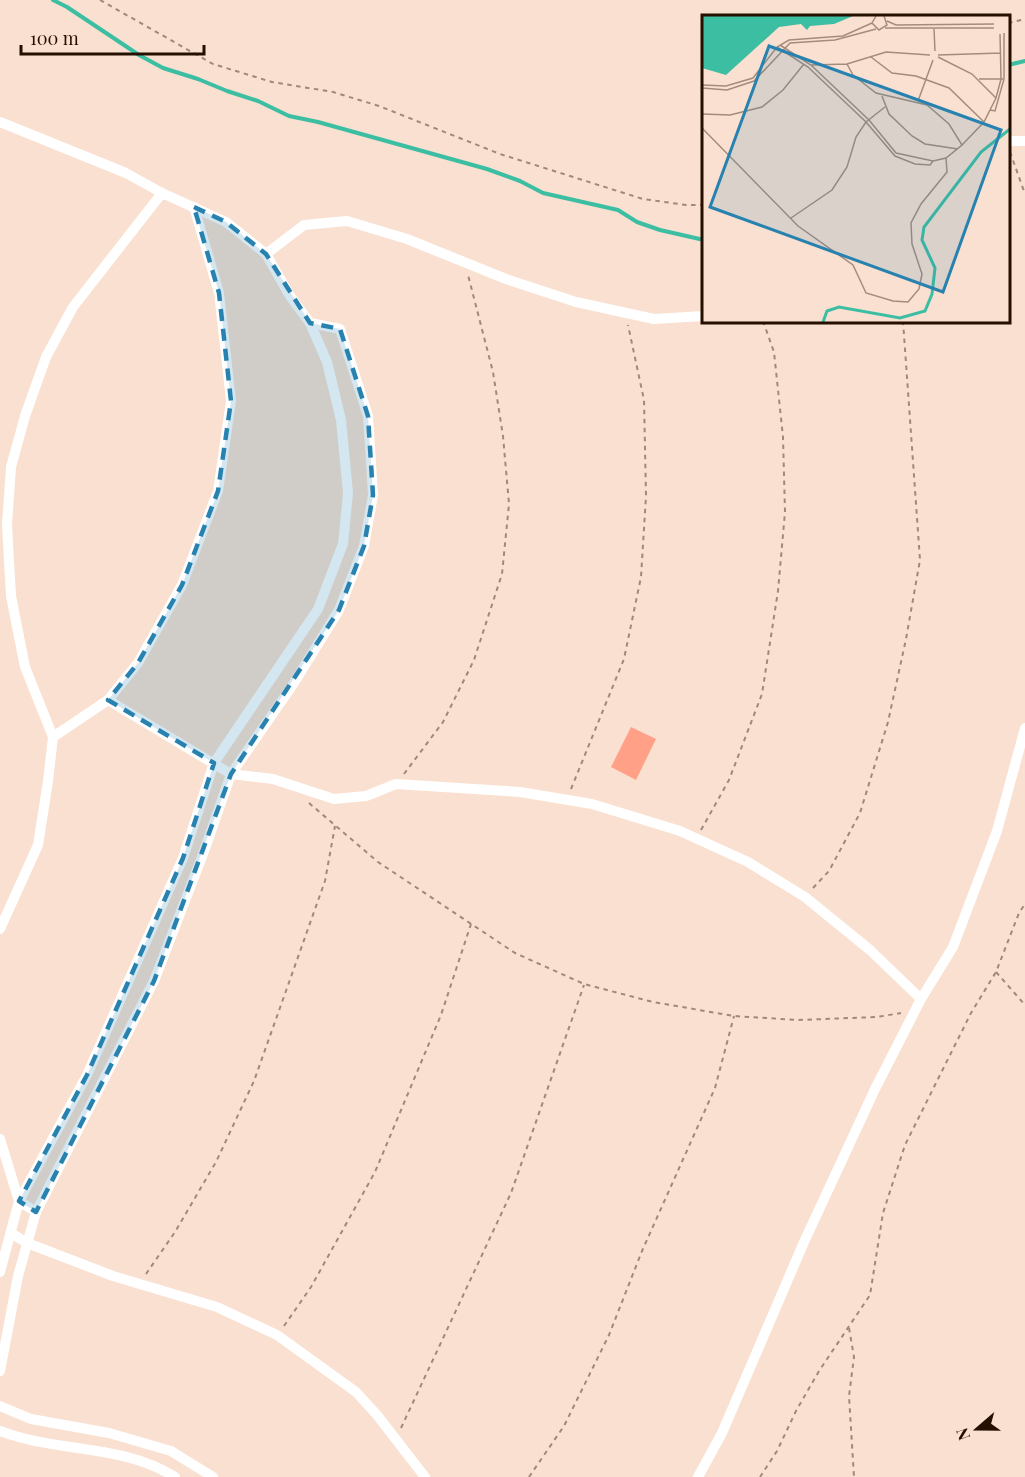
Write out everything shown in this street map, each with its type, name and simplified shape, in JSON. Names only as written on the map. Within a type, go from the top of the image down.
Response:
[{"type":"street","points":[[0,122],[126,173],[162,193],[226,222],[266,254],[290,296],[310,323],[327,362],[341,420],[348,493],[343,544],[318,609],[214,763],[183,858],[87,1075],[19,1201],[0,1272]]},
{"type":"street","points":[[0,929],[38,845],[53,737],[25,667],[11,596],[4,525],[11,468],[25,416],[46,357],[73,307],[162,193]]},
{"type":"street","points":[[53,737],[108,700],[138,663],[182,585],[218,491],[231,401],[219,293],[194,207]]},
{"type":"street","points":[[266,254],[304,225],[347,221],[407,239],[506,279],[576,302],[654,318],[702,316]]},
{"type":"street","points":[[0,1371],[18,1276],[36,1212],[154,981],[231,774],[292,686],[339,610],[364,546],[373,495],[368,416],[340,329],[310,323]]},
{"type":"street","points":[[108,700],[231,774],[273,778],[334,799],[366,796],[396,784],[520,792],[592,804],[680,831],[748,862],[805,897],[870,950],[921,999]]},
{"type":"street","points":[[698,1477],[722,1433],[804,1242],[875,1089],[921,999],[953,947],[997,831],[1025,728]]},
{"type":"street","points":[[0,1139],[19,1201],[36,1212]]},
{"type":"street","points":[[11,1233],[27,1243],[112,1276],[217,1307],[277,1335],[356,1392],[425,1477]]},
{"type":"street","points":[[0,1406],[31,1419],[109,1432],[171,1451],[213,1477]]},
{"type":"street","points":[[0,1431],[32,1441],[104,1451],[158,1467],[175,1477]]},
{"type":"path","points":[[100,0],[213,64],[272,82],[333,92],[379,106],[501,154],[643,199],[702,205]]},
{"type":"path","points":[[1010,22],[1025,19]]},
{"type":"path","points":[[1010,154],[1025,194]]},
{"type":"path","points":[[396,784],[443,722],[474,660],[502,574],[509,504],[503,436],[493,372],[465,262]]},
{"type":"path","points":[[566,800],[624,659],[641,577],[646,496],[644,400],[625,313]]},
{"type":"path","points":[[697,838],[729,780],[762,694],[778,591],[785,512],[783,437],[774,352],[763,322]]},
{"type":"path","points":[[805,897],[829,871],[860,813],[888,722],[920,560],[903,322]]},
{"type":"path","points":[[302,798],[378,862],[471,924],[515,953],[584,984],[653,1002],[734,1016],[798,1020],[877,1017],[915,1012]]},
{"type":"path","points":[[139,1283],[175,1232],[210,1172],[254,1081],[325,881],[335,826]]},
{"type":"path","points":[[760,1477],[777,1451],[813,1381],[870,1295],[883,1213],[905,1145],[971,1013],[996,972],[1019,913],[1025,904]]},
{"type":"path","points":[[277,1335],[310,1287],[375,1172],[441,1015],[471,924]]},
{"type":"path","points":[[996,972],[1025,1005]]},
{"type":"path","points":[[396,1439],[511,1193],[584,984]]},
{"type":"path","points":[[529,1477],[564,1426],[609,1335],[642,1251],[715,1088],[734,1016]]},
{"type":"path","points":[[849,1328],[855,1357],[849,1396],[854,1477]]},
{"type":"highlighted area","points":[[194,207],[226,222],[266,254],[310,323],[340,329],[368,416],[373,495],[364,546],[339,610],[231,774],[154,981],[36,1212],[19,1201],[87,1075],[183,858],[214,763],[108,700],[138,663],[182,585],[218,491],[231,401],[219,293]]},
{"type":"building","points":[[631,727],[656,739],[636,780],[611,767]]},
{"type":"waterway","points":[[53,0],[163,68],[258,101],[289,116],[487,169],[520,181],[543,193],[618,210],[637,222],[702,240]]},
{"type":"waterway","points":[[1010,65],[1025,61]]}]
